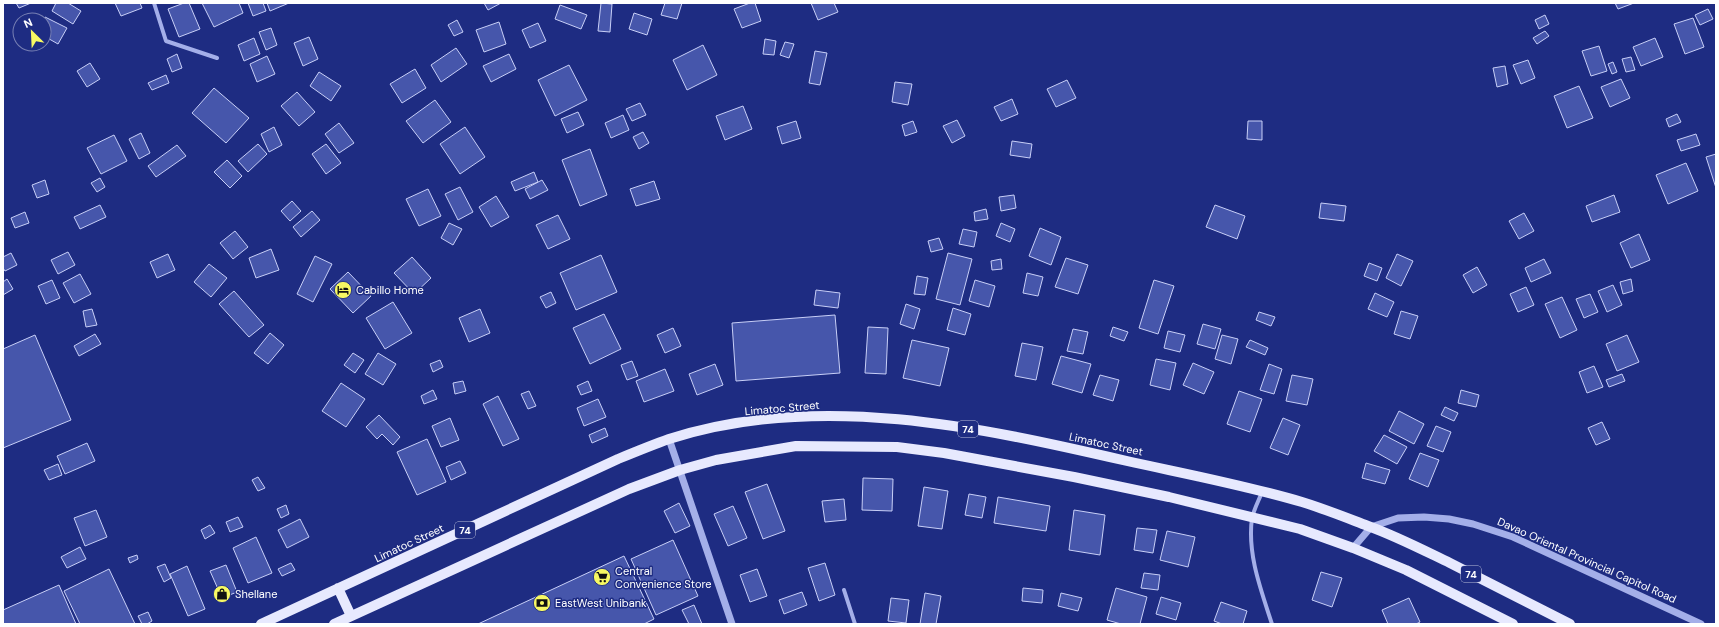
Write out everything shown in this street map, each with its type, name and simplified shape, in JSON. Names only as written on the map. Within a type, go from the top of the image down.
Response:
[{"type":"main road","name":"Limatoc Street","points":[[261,624],[618,459],[669,439],[718,427],[760,420],[835,416],[904,419],[961,428],[1080,450],[1262,491],[1304,502],[1371,527]]},
{"type":"main road","name":"74","points":[[334,624],[630,489],[680,470],[716,460],[796,446],[897,447],[944,453],[1066,476],[1252,516],[1300,529],[1353,548],[1406,570],[1513,624]]},
{"type":"main road","name":"74","points":[[1371,527],[1423,550],[1570,624]]},
{"type":"main road","points":[[338,588],[351,616]]},
{"type":"street","points":[[154,3],[166,41],[216,58]]},
{"type":"street","points":[[669,439],[732,624]]},
{"type":"street","points":[[1262,491],[1252,516],[1251,534],[1257,576],[1272,624]]},
{"type":"street","name":"Davao Oriental Provincial Capitol Road","points":[[1371,527],[1398,518],[1424,517],[1449,519],[1493,530],[1520,540],[1701,624]]},
{"type":"street","points":[[1353,548],[1371,527]]},
{"type":"street","points":[[844,590],[855,624]]},
{"type":"building","points":[[16,3],[31,3],[19,8]]},
{"type":"building","points":[[56,3],[68,3],[81,11],[73,24],[52,11]]},
{"type":"building","points":[[115,3],[140,3],[142,8],[121,16]]},
{"type":"building","points":[[184,3],[189,3],[200,29],[179,37],[168,9]]},
{"type":"building","points":[[202,3],[239,3],[243,13],[214,27]]},
{"type":"building","points":[[248,3],[263,3],[266,11],[253,16]]},
{"type":"building","points":[[267,3],[289,3],[270,11]]},
{"type":"building","points":[[484,3],[501,3],[488,10]]},
{"type":"building","points":[[601,3],[612,4],[610,32],[598,31]]},
{"type":"building","points":[[665,3],[682,3],[677,19],[661,15]]},
{"type":"building","points":[[750,3],[755,3],[761,21],[742,28],[734,9]]},
{"type":"building","points":[[811,3],[834,3],[838,12],[818,20]]},
{"type":"building","points":[[1615,3],[1634,3],[1618,9]]},
{"type":"building","points":[[560,5],[587,15],[581,29],[555,19]]},
{"type":"building","points":[[1708,9],[1713,19],[1700,25],[1695,15]]},
{"type":"building","points":[[634,13],[652,19],[647,35],[629,29]]},
{"type":"building","points":[[1545,15],[1549,24],[1539,29],[1535,20]]},
{"type":"building","points":[[1693,18],[1704,47],[1685,54],[1674,24]]},
{"type":"building","points":[[52,20],[67,28],[58,44],[52,41]]},
{"type":"building","points":[[457,20],[463,32],[454,36],[448,25]]},
{"type":"building","points":[[499,22],[506,44],[484,52],[476,30]]},
{"type":"building","points":[[538,23],[546,41],[530,48],[522,30]]},
{"type":"building","points":[[271,28],[277,45],[266,50],[259,32]]},
{"type":"building","points":[[1545,31],[1549,36],[1537,44],[1533,38]]},
{"type":"building","points":[[309,37],[318,59],[303,66],[294,43]]},
{"type":"building","points":[[254,38],[260,54],[244,61],[238,45]]},
{"type":"building","points":[[1655,38],[1663,57],[1641,66],[1633,47]]},
{"type":"building","points":[[765,39],[776,41],[774,55],[763,54]]},
{"type":"building","points":[[785,42],[794,44],[789,58],[780,55]]},
{"type":"building","points":[[703,45],[717,75],[687,90],[673,60]]},
{"type":"building","points":[[1599,46],[1607,71],[1591,76],[1582,51]]},
{"type":"building","points":[[456,48],[467,64],[441,82],[431,65]]},
{"type":"building","points":[[815,51],[827,53],[820,85],[809,83]]},
{"type":"building","points":[[177,54],[182,68],[172,72],[167,59]]},
{"type":"building","points":[[509,54],[516,69],[491,82],[483,66]]},
{"type":"building","points":[[267,56],[275,74],[257,82],[250,64]]},
{"type":"building","points":[[1631,57],[1635,70],[1626,72],[1622,59]]},
{"type":"building","points":[[1528,60],[1535,78],[1521,84],[1513,65]]},
{"type":"building","points":[[1613,62],[1617,72],[1612,74],[1608,64]]},
{"type":"building","points":[[90,63],[100,79],[87,87],[77,71]]},
{"type":"building","points":[[569,65],[587,100],[555,116],[538,80]]},
{"type":"building","points":[[1505,66],[1508,84],[1497,87],[1493,68]]},
{"type":"building","points":[[415,69],[426,88],[402,103],[390,84]]},
{"type":"building","points":[[319,72],[341,86],[331,101],[310,86]]},
{"type":"building","points":[[166,75],[169,83],[152,90],[148,83]]},
{"type":"building","points":[[1621,79],[1630,98],[1610,107],[1601,87]]},
{"type":"building","points":[[1067,80],[1076,98],[1056,107],[1047,89]]},
{"type":"building","points":[[895,82],[912,84],[908,105],[892,102]]},
{"type":"building","points":[[1579,86],[1593,118],[1567,128],[1554,96]]},
{"type":"building","points":[[214,88],[249,118],[226,143],[192,113]]},
{"type":"building","points":[[297,92],[315,112],[299,126],[281,106]]},
{"type":"building","points":[[1012,99],[1018,114],[1001,121],[994,107]]},
{"type":"building","points":[[435,100],[451,122],[423,143],[406,121]]},
{"type":"building","points":[[640,103],[646,115],[632,121],[626,109]]},
{"type":"building","points":[[743,106],[752,129],[725,140],[716,116]]},
{"type":"building","points":[[578,112],[584,125],[567,133],[561,119]]},
{"type":"building","points":[[1677,114],[1681,122],[1669,127],[1666,119]]},
{"type":"building","points":[[623,115],[629,130],[611,138],[605,123]]},
{"type":"building","points":[[957,120],[965,136],[952,143],[943,126]]},
{"type":"building","points":[[796,121],[801,138],[782,144],[777,127]]},
{"type":"building","points":[[913,121],[917,132],[905,136],[902,125]]},
{"type":"building","points":[[1248,121],[1262,121],[1262,140],[1247,139]]},
{"type":"building","points":[[339,123],[354,143],[339,153],[325,134]]},
{"type":"building","points":[[274,127],[282,145],[269,152],[261,134]]},
{"type":"building","points":[[465,127],[485,157],[460,174],[440,144]]},
{"type":"building","points":[[643,132],[649,143],[639,149],[633,137]]},
{"type":"building","points":[[141,133],[150,153],[139,159],[129,139]]},
{"type":"building","points":[[1696,134],[1700,145],[1681,151],[1677,140]]},
{"type":"building","points":[[114,135],[127,161],[101,174],[87,148]]},
{"type":"building","points":[[1012,141],[1032,144],[1030,158],[1010,155]]},
{"type":"building","points":[[258,144],[267,154],[248,172],[238,161]]},
{"type":"building","points":[[326,144],[341,163],[326,174],[312,154]]},
{"type":"building","points":[[177,145],[186,156],[156,177],[148,166]]},
{"type":"building","points":[[590,149],[607,195],[580,206],[562,160]]},
{"type":"building","points":[[1716,154],[1716,188],[1706,157]]},
{"type":"building","points":[[227,160],[242,176],[230,188],[214,172]]},
{"type":"building","points":[[1686,163],[1698,191],[1668,204],[1656,175]]},
{"type":"building","points":[[534,172],[538,182],[515,191],[511,182]]},
{"type":"building","points":[[100,178],[105,187],[97,192],[91,183]]},
{"type":"building","points":[[45,180],[49,194],[37,198],[32,185]]},
{"type":"building","points":[[542,180],[548,190],[530,199],[525,189]]},
{"type":"building","points":[[654,181],[660,199],[636,206],[630,189]]},
{"type":"building","points":[[460,187],[473,212],[458,220],[445,194]]},
{"type":"building","points":[[428,189],[441,216],[419,226],[406,199]]},
{"type":"building","points":[[1014,195],[1016,208],[1001,211],[999,197]]},
{"type":"building","points":[[1614,195],[1620,212],[1592,222],[1586,206]]},
{"type":"building","points":[[496,196],[509,217],[491,227],[479,207]]},
{"type":"building","points":[[292,201],[301,211],[290,221],[281,211]]},
{"type":"building","points":[[1321,203],[1346,206],[1344,221],[1319,218]]},
{"type":"building","points":[[100,205],[106,217],[80,229],[74,217]]},
{"type":"building","points":[[1215,205],[1245,216],[1237,239],[1206,227]]},
{"type":"building","points":[[986,209],[988,219],[975,221],[974,212]]},
{"type":"building","points":[[312,211],[320,220],[301,237],[293,227]]},
{"type":"building","points":[[25,212],[29,223],[15,228],[11,218]]},
{"type":"building","points":[[1524,213],[1534,231],[1519,239],[1509,221]]},
{"type":"building","points":[[558,215],[570,239],[548,249],[536,225]]},
{"type":"building","points":[[449,223],[462,229],[453,245],[441,238]]},
{"type":"building","points":[[1001,223],[1015,229],[1010,242],[996,236]]},
{"type":"building","points":[[1040,228],[1061,237],[1051,265],[1029,256]]},
{"type":"building","points":[[963,229],[977,232],[974,247],[959,244]]},
{"type":"building","points":[[235,231],[248,247],[233,259],[220,243]]},
{"type":"building","points":[[1639,234],[1650,260],[1631,268],[1620,243]]},
{"type":"building","points":[[939,238],[943,249],[931,252],[928,241]]},
{"type":"building","points":[[271,249],[279,270],[256,278],[249,258]]},
{"type":"building","points":[[68,252],[75,265],[58,274],[51,260]]},
{"type":"building","points":[[11,253],[17,265],[5,271],[3,268],[3,257]]},
{"type":"building","points":[[948,253],[972,259],[960,305],[936,299]]},
{"type":"building","points":[[168,254],[175,270],[157,278],[150,262]]},
{"type":"building","points":[[1397,254],[1413,261],[1401,286],[1386,278]]},
{"type":"building","points":[[601,255],[617,292],[576,310],[560,273]]},
{"type":"building","points":[[315,256],[332,264],[313,302],[297,294]]},
{"type":"building","points":[[412,257],[431,278],[414,294],[394,273]]},
{"type":"building","points":[[1066,258],[1088,265],[1078,294],[1055,287]]},
{"type":"building","points":[[1001,259],[1002,269],[992,270],[991,261]]},
{"type":"building","points":[[1544,259],[1551,273],[1531,282],[1525,268]]},
{"type":"building","points":[[1369,263],[1382,268],[1377,281],[1364,276]]},
{"type":"building","points":[[209,264],[227,278],[211,297],[194,282]]},
{"type":"building","points":[[1477,267],[1487,285],[1473,293],[1463,275]]},
{"type":"building","points":[[348,272],[371,296],[353,313],[330,289]]},
{"type":"building","points":[[1027,273],[1043,277],[1038,296],[1023,293]]},
{"type":"building","points":[[80,274],[91,294],[74,303],[63,283]]},
{"type":"building","points":[[917,276],[928,278],[925,295],[914,294]]},
{"type":"building","points":[[7,279],[13,289],[3,295],[3,282]]},
{"type":"building","points":[[1631,279],[1633,291],[1623,294],[1620,282]]},
{"type":"building","points":[[52,280],[60,298],[46,304],[38,286]]},
{"type":"building","points":[[975,280],[995,286],[989,307],[969,301]]},
{"type":"building","points":[[1154,280],[1174,286],[1158,334],[1139,328]]},
{"type":"building","points":[[1613,285],[1622,305],[1607,312],[1598,291]]},
{"type":"building","points":[[1526,287],[1534,305],[1518,312],[1510,294]]},
{"type":"building","points":[[816,290],[840,293],[838,308],[814,305]]},
{"type":"building","points":[[234,291],[264,325],[249,337],[219,304]]},
{"type":"building","points":[[551,292],[556,303],[546,308],[540,297]]},
{"type":"building","points":[[1375,293],[1394,302],[1387,317],[1368,309]]},
{"type":"building","points":[[1590,294],[1598,312],[1584,318],[1576,299]]},
{"type":"building","points":[[1562,297],[1577,330],[1560,338],[1545,304]]},
{"type":"building","points":[[393,302],[412,333],[385,349],[366,318]]},
{"type":"building","points":[[906,304],[920,309],[914,329],[900,324]]},
{"type":"building","points":[[953,308],[971,314],[965,335],[947,330]]},
{"type":"building","points":[[92,309],[97,325],[86,327],[83,311]]},
{"type":"building","points":[[480,309],[490,333],[469,342],[459,318]]},
{"type":"building","points":[[1401,311],[1418,316],[1410,339],[1394,334]]},
{"type":"building","points":[[1259,312],[1275,317],[1271,326],[1256,320]]},
{"type":"building","points":[[604,314],[621,349],[590,364],[573,328]]},
{"type":"building","points":[[835,315],[840,373],[736,381],[732,323]]},
{"type":"building","points":[[1203,324],[1221,329],[1215,349],[1197,344]]},
{"type":"building","points":[[868,327],[888,328],[886,374],[865,373]]},
{"type":"building","points":[[1113,327],[1128,332],[1124,341],[1110,336]]},
{"type":"building","points":[[673,328],[681,346],[665,353],[657,335]]},
{"type":"building","points":[[1073,329],[1088,332],[1083,354],[1067,351]]},
{"type":"building","points":[[1168,331],[1185,335],[1180,352],[1164,348]]},
{"type":"building","points":[[270,333],[284,345],[268,364],[254,353]]},
{"type":"building","points":[[95,334],[101,344],[79,356],[74,346]]},
{"type":"building","points":[[35,335],[71,420],[3,448],[3,349]]},
{"type":"building","points":[[1222,335],[1238,339],[1231,364],[1215,359]]},
{"type":"building","points":[[1627,335],[1639,362],[1617,371],[1606,344]]},
{"type":"building","points":[[912,340],[949,348],[940,386],[903,378]]},
{"type":"building","points":[[1250,340],[1268,348],[1265,355],[1246,347]]},
{"type":"building","points":[[1022,343],[1043,347],[1036,380],[1015,376]]},
{"type":"building","points":[[353,353],[364,360],[355,373],[344,365]]},
{"type":"building","points":[[378,353],[396,364],[383,385],[365,374]]},
{"type":"building","points":[[1061,356],[1091,364],[1082,393],[1052,384]]},
{"type":"building","points":[[1156,359],[1176,363],[1170,390],[1150,385]]},
{"type":"building","points":[[440,360],[443,367],[433,372],[430,364]]},
{"type":"building","points":[[632,361],[638,376],[627,380],[621,365]]},
{"type":"building","points":[[1193,363],[1214,372],[1204,394],[1183,385]]},
{"type":"building","points":[[715,364],[723,385],[697,395],[689,374]]},
{"type":"building","points":[[1269,364],[1282,369],[1274,394],[1260,390]]},
{"type":"building","points":[[1594,366],[1603,387],[1587,393],[1579,372]]},
{"type":"building","points":[[665,369],[674,391],[644,402],[636,381]]},
{"type":"building","points":[[1622,374],[1625,381],[1609,387],[1606,380]]},
{"type":"building","points":[[1100,375],[1119,380],[1113,401],[1093,395]]},
{"type":"building","points":[[1292,375],[1313,379],[1307,405],[1286,401]]},
{"type":"building","points":[[463,381],[466,391],[455,394],[453,383]]},
{"type":"building","points":[[588,381],[592,391],[581,395],[577,386]]},
{"type":"building","points":[[341,383],[365,399],[346,427],[322,411]]},
{"type":"building","points":[[433,390],[437,399],[424,404],[421,396]]},
{"type":"building","points":[[1461,390],[1479,395],[1476,407],[1458,403]]},
{"type":"building","points":[[529,391],[536,406],[528,409],[521,394]]},
{"type":"building","points":[[1239,391],[1262,399],[1250,432],[1227,424]]},
{"type":"building","points":[[498,396],[519,439],[503,446],[483,404]]},
{"type":"building","points":[[598,399],[606,417],[584,426],[577,408]]},
{"type":"building","points":[[1445,407],[1458,413],[1454,421],[1441,415]]},
{"type":"building","points":[[1399,411],[1424,424],[1414,444],[1389,431]]},
{"type":"building","points":[[379,415],[400,437],[393,445],[382,434],[377,439],[366,427]]},
{"type":"building","points":[[450,418],[459,440],[441,447],[432,426]]},
{"type":"building","points":[[1283,418],[1300,425],[1288,455],[1270,448]]},
{"type":"building","points":[[1602,422],[1610,439],[1596,445],[1588,428]]},
{"type":"building","points":[[1436,426],[1451,432],[1443,452],[1427,446]]},
{"type":"building","points":[[605,428],[608,436],[592,443],[589,435]]},
{"type":"building","points":[[1384,435],[1407,447],[1397,464],[1374,451]]},
{"type":"building","points":[[427,439],[446,482],[417,495],[397,452]]},
{"type":"building","points":[[87,443],[95,461],[65,474],[57,456]]},
{"type":"building","points":[[1420,453],[1439,460],[1428,487],[1409,479]]},
{"type":"building","points":[[460,461],[466,473],[451,480],[446,467]]},
{"type":"building","points":[[1366,463],[1390,470],[1385,484],[1362,478]]},
{"type":"building","points":[[58,464],[62,475],[49,480],[44,470]]},
{"type":"building","points":[[258,477],[265,488],[258,491],[252,480]]},
{"type":"building","points":[[863,478],[893,479],[892,511],[862,510]]},
{"type":"building","points":[[767,484],[785,531],[763,539],[745,492]]},
{"type":"building","points":[[924,487],[948,491],[942,529],[918,526]]},
{"type":"building","points":[[969,494],[986,497],[982,518],[965,515]]},
{"type":"building","points":[[998,497],[1050,506],[1046,531],[994,523]]},
{"type":"building","points":[[844,499],[846,520],[825,522],[822,501]]},
{"type":"building","points":[[679,503],[690,526],[675,533],[664,511]]},
{"type":"building","points":[[286,505],[289,514],[281,518],[277,509]]},
{"type":"building","points":[[733,506],[747,538],[728,546],[714,514]]},
{"type":"building","points":[[96,510],[107,537],[85,546],[74,518]]},
{"type":"building","points":[[1074,510],[1105,515],[1100,555],[1069,550]]},
{"type":"building","points":[[238,517],[243,527],[230,532],[226,522]]},
{"type":"building","points":[[300,519],[309,537],[287,548],[278,530]]},
{"type":"building","points":[[210,525],[215,533],[205,539],[201,530]]},
{"type":"building","points":[[1137,528],[1157,530],[1153,553],[1134,550]]},
{"type":"building","points":[[1167,531],[1195,537],[1188,567],[1160,560]]},
{"type":"building","points":[[256,537],[272,573],[248,583],[233,548]]},
{"type":"building","points":[[673,540],[698,596],[656,615],[631,559]]},
{"type":"building","points":[[80,547],[86,559],[67,568],[61,557]]},
{"type":"building","points":[[137,555],[138,559],[130,563],[128,558]]},
{"type":"building","points":[[624,556],[654,619],[644,624],[478,624]]},
{"type":"building","points":[[291,563],[295,570],[282,576],[278,569]]},
{"type":"building","points":[[825,563],[835,595],[819,601],[808,568]]},
{"type":"building","points":[[165,564],[171,578],[164,582],[157,567]]},
{"type":"building","points":[[226,565],[237,592],[222,598],[210,571]]},
{"type":"building","points":[[187,566],[205,609],[188,616],[170,574]]},
{"type":"building","points":[[109,569],[135,624],[80,624],[64,591]]},
{"type":"building","points":[[757,569],[767,596],[750,602],[740,575]]},
{"type":"building","points":[[1321,572],[1342,578],[1332,607],[1312,600]]},
{"type":"building","points":[[1144,573],[1160,575],[1158,590],[1141,588]]},
{"type":"building","points":[[59,585],[76,624],[3,624],[3,610]]},
{"type":"building","points":[[1023,588],[1043,590],[1042,603],[1022,601]]},
{"type":"building","points":[[1116,588],[1147,597],[1140,624],[1121,624],[1107,620]]},
{"type":"building","points":[[802,592],[807,605],[784,614],[779,600]]},
{"type":"building","points":[[925,593],[941,596],[936,624],[920,624]]},
{"type":"building","points":[[1061,593],[1082,598],[1078,611],[1058,606]]},
{"type":"building","points":[[1161,597],[1181,603],[1176,620],[1156,614]]},
{"type":"building","points":[[891,598],[909,600],[906,623],[888,621]]},
{"type":"building","points":[[1409,598],[1420,622],[1416,624],[1388,624],[1382,610]]},
{"type":"building","points":[[1221,602],[1247,611],[1243,624],[1222,624],[1214,621]]},
{"type":"building","points":[[694,605],[702,624],[689,624],[682,610]]},
{"type":"building","points":[[148,612],[152,621],[147,624],[142,624],[138,616]]},
{"type":"place","name":"Cabillo Home","points":[[343,290]]},
{"type":"place","name":"Central Convenience Store","points":[[602,577]]},
{"type":"place","name":"Shellane","points":[[222,594]]},
{"type":"place","name":"EastWest Unibank","points":[[542,603]]}]
